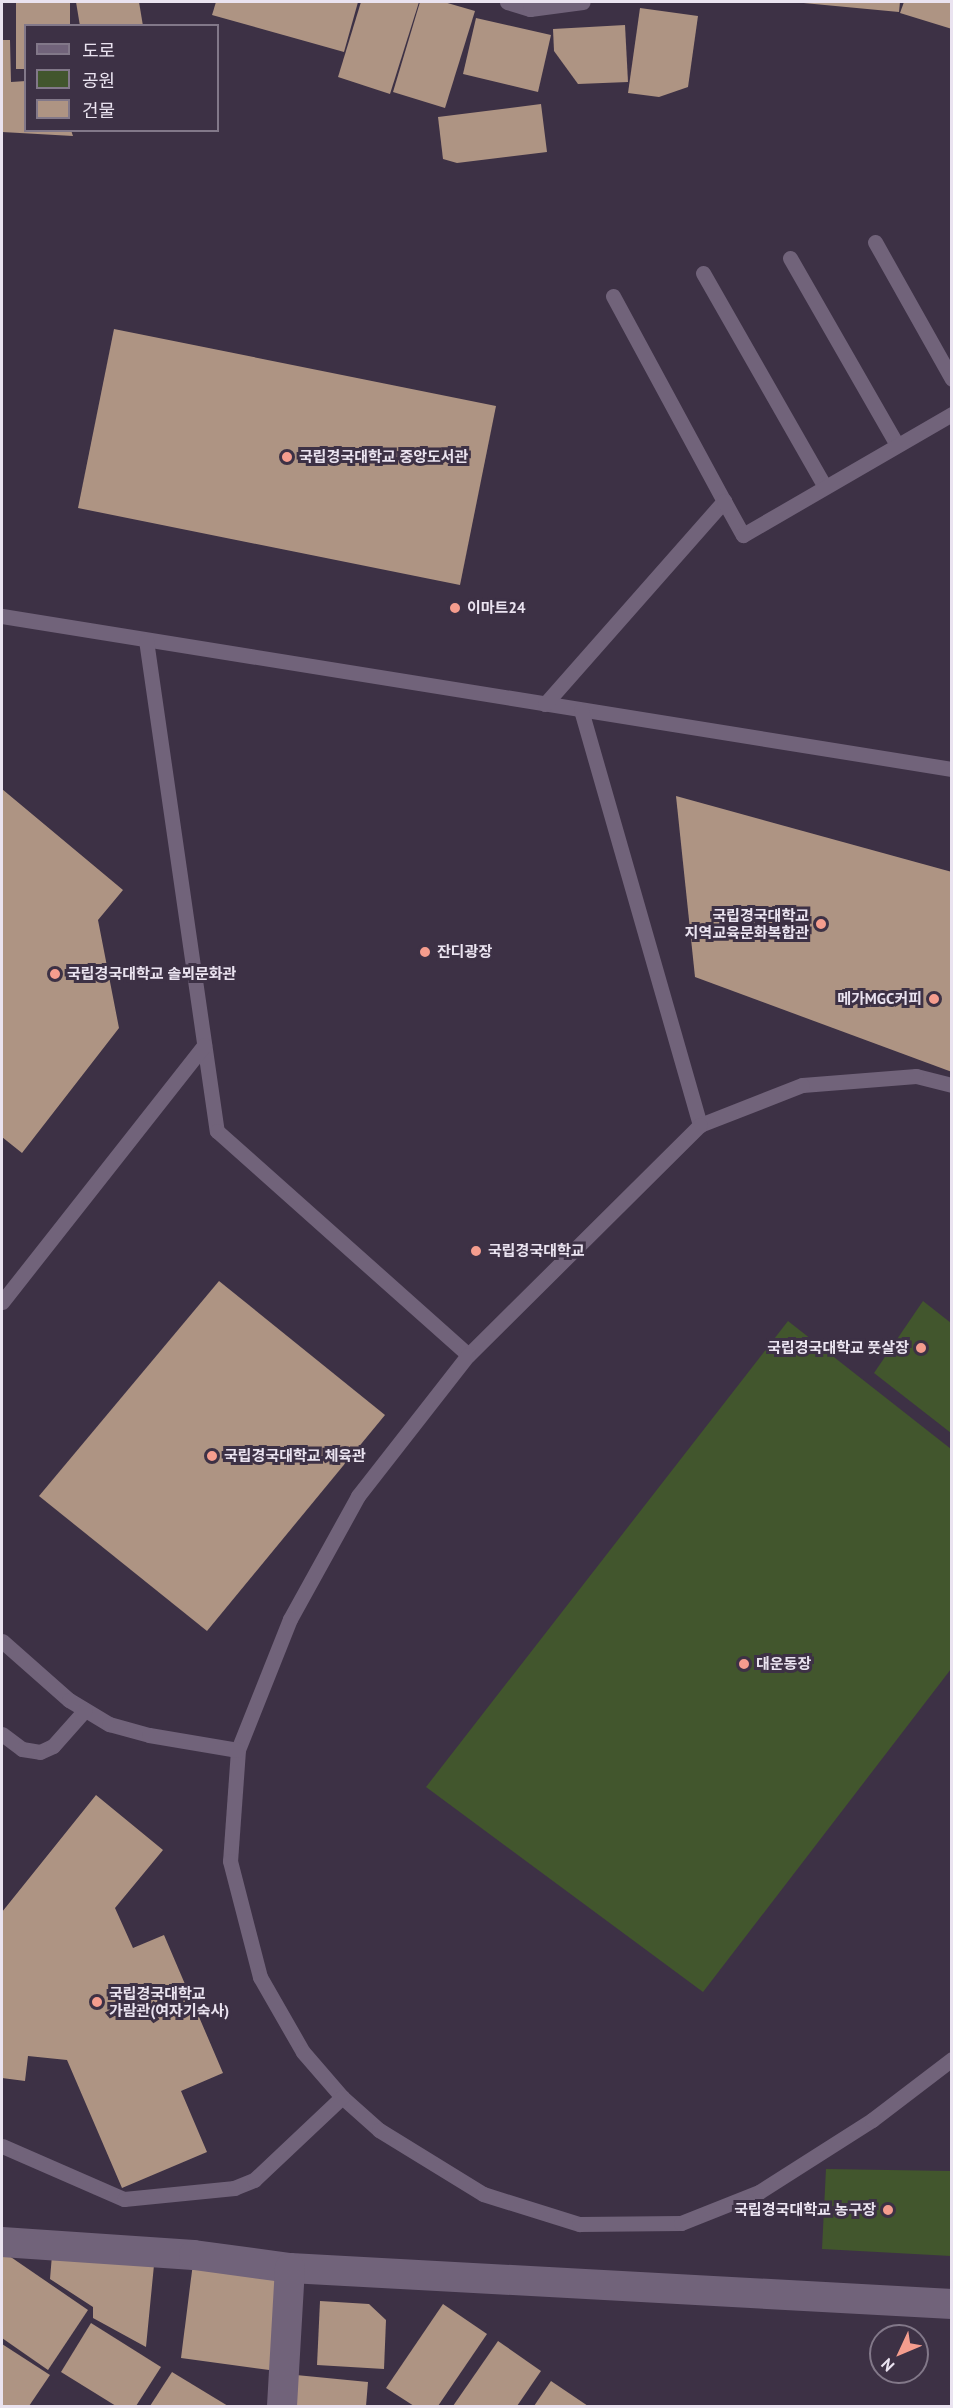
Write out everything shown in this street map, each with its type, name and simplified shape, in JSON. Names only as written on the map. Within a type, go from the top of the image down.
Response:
[{"type":"street","points":[[2,2242],[194,2255],[290,2268],[951,2304]]},
{"type":"street","points":[[282,2406],[290,2268]]},
{"type":"lane","points":[[507,2],[530,9],[583,2]]},
{"type":"lane","points":[[875,242],[951,379]]},
{"type":"lane","points":[[790,258],[897,445]]},
{"type":"lane","points":[[703,273],[825,487]]},
{"type":"lane","points":[[613,296],[743,535],[951,414]]},
{"type":"lane","points":[[545,704],[724,501]]},
{"type":"lane","points":[[2,616],[951,769]]},
{"type":"lane","points":[[146,640],[217,1131],[468,1355]]},
{"type":"lane","points":[[581,710],[700,1125]]},
{"type":"lane","points":[[3,1298],[204,1045]]},
{"type":"lane","points":[[951,1085],[916,1076],[802,1085],[700,1125],[468,1355],[358,1496],[290,1619],[238,1750],[230,1861],[260,1977],[303,2052],[342,2097],[379,2130],[483,2194],[579,2224],[681,2223],[759,2192],[872,2120],[951,2059]]},
{"type":"lane","points":[[2,1641],[85,1710],[109,1724],[149,1735],[238,1750]]},
{"type":"lane","points":[[2,1734],[22,1749],[40,1752],[53,1746],[85,1710]]},
{"type":"lane","points":[[2,2146],[124,2199],[234,2188],[254,2180],[342,2097]]},
{"type":"green space","name":"국립경국대학교 풋살장","points":[[923,1301],[951,1323],[951,1433],[874,1373]]},
{"type":"green space","points":[[788,1321],[951,1449],[951,1669],[703,1992],[426,1787]]},
{"type":"green space","name":"국립경국대학교 농구장","points":[[826,2169],[951,2171],[951,2256],[822,2249]]},
{"type":"building","points":[[16,2],[70,2],[70,24],[24,24],[24,69],[16,69]]},
{"type":"building","points":[[76,2],[139,2],[143,24],[80,24]]},
{"type":"building","points":[[216,2],[358,2],[344,52],[212,15]]},
{"type":"building","points":[[361,2],[419,2],[390,94],[338,77]]},
{"type":"building","points":[[420,2],[444,2],[475,11],[445,108],[393,92]]},
{"type":"building","points":[[793,2],[900,2],[899,12]]},
{"type":"building","points":[[904,2],[952,2],[952,29],[900,13]]},
{"type":"building","points":[[640,8],[698,16],[688,87],[659,97],[628,93]]},
{"type":"building","points":[[476,18],[551,35],[538,92],[463,74]]},
{"type":"building","points":[[625,25],[628,82],[578,84],[554,51],[553,29]]},
{"type":"building","points":[[2,40],[10,40],[11,82],[24,81],[24,132],[72,132],[73,136],[2,132]]},
{"type":"building","points":[[541,104],[547,152],[457,163],[443,159],[438,117]]},
{"type":"building","name":"국립경국대학교 중앙도서관","points":[[114,329],[496,406],[460,585],[78,508]]},
{"type":"building","name":"국립경국대학교 솔뫼문화관","points":[[2,789],[123,890],[98,920],[119,1028],[22,1153],[2,1137]]},
{"type":"building","name":"국립경국대학교 지역교육문화복합관","points":[[676,796],[952,872],[952,1072],[695,977]]},
{"type":"building","name":"국립경국대학교 체육관","points":[[219,1281],[385,1415],[207,1631],[39,1496]]},
{"type":"building","name":"국립경국대학교 가람관(여자기숙사)","points":[[96,1795],[163,1850],[115,1908],[133,1948],[164,1935],[223,2073],[181,2091],[207,2152],[122,2188],[67,2060],[28,2056],[25,2081],[2,2078],[2,1912]]},
{"type":"building","points":[[2,2251],[88,2310],[48,2370],[2,2338]]},
{"type":"building","points":[[52,2255],[154,2265],[146,2347],[93,2318],[93,2307],[50,2279]]},
{"type":"building","points":[[194,2255],[290,2268],[277,2371],[181,2358]]},
{"type":"building","points":[[320,2301],[369,2304],[386,2320],[384,2369],[317,2365]]},
{"type":"building","points":[[443,2304],[487,2334],[438,2406],[414,2406],[386,2388]]},
{"type":"building","points":[[91,2323],[161,2367],[136,2406],[116,2406],[61,2372]]},
{"type":"building","points":[[498,2341],[541,2371],[517,2406],[453,2406]]},
{"type":"building","points":[[2,2344],[50,2375],[29,2406],[2,2406]]},
{"type":"building","points":[[172,2372],[228,2406],[150,2406]]},
{"type":"building","points":[[296,2375],[368,2382],[366,2406],[294,2406]]},
{"type":"building","points":[[551,2381],[588,2406],[534,2406]]},
{"type":"place","name":"국립경국대학교 중앙도서관","points":[[287,457]]},
{"type":"place","name":"이마트24","points":[[455,608]]},
{"type":"place","name":"국립경국대학교 지역교육문화복합관","points":[[821,924]]},
{"type":"place","name":"잔디광장","points":[[425,952]]},
{"type":"place","name":"국립경국대학교 솔뫼문화관","points":[[55,974]]},
{"type":"place","name":"메가MGC커피","points":[[934,999]]},
{"type":"place","name":"국립경국대학교","points":[[476,1251]]},
{"type":"place","name":"국립경국대학교 풋살장","points":[[921,1348]]},
{"type":"place","name":"국립경국대학교 체육관","points":[[212,1456]]},
{"type":"place","name":"대운동장","points":[[744,1664]]},
{"type":"place","name":"국립경국대학교 가람관(여자기숙사)","points":[[97,2002]]},
{"type":"place","name":"국립경국대학교 농구장","points":[[888,2210]]}]
